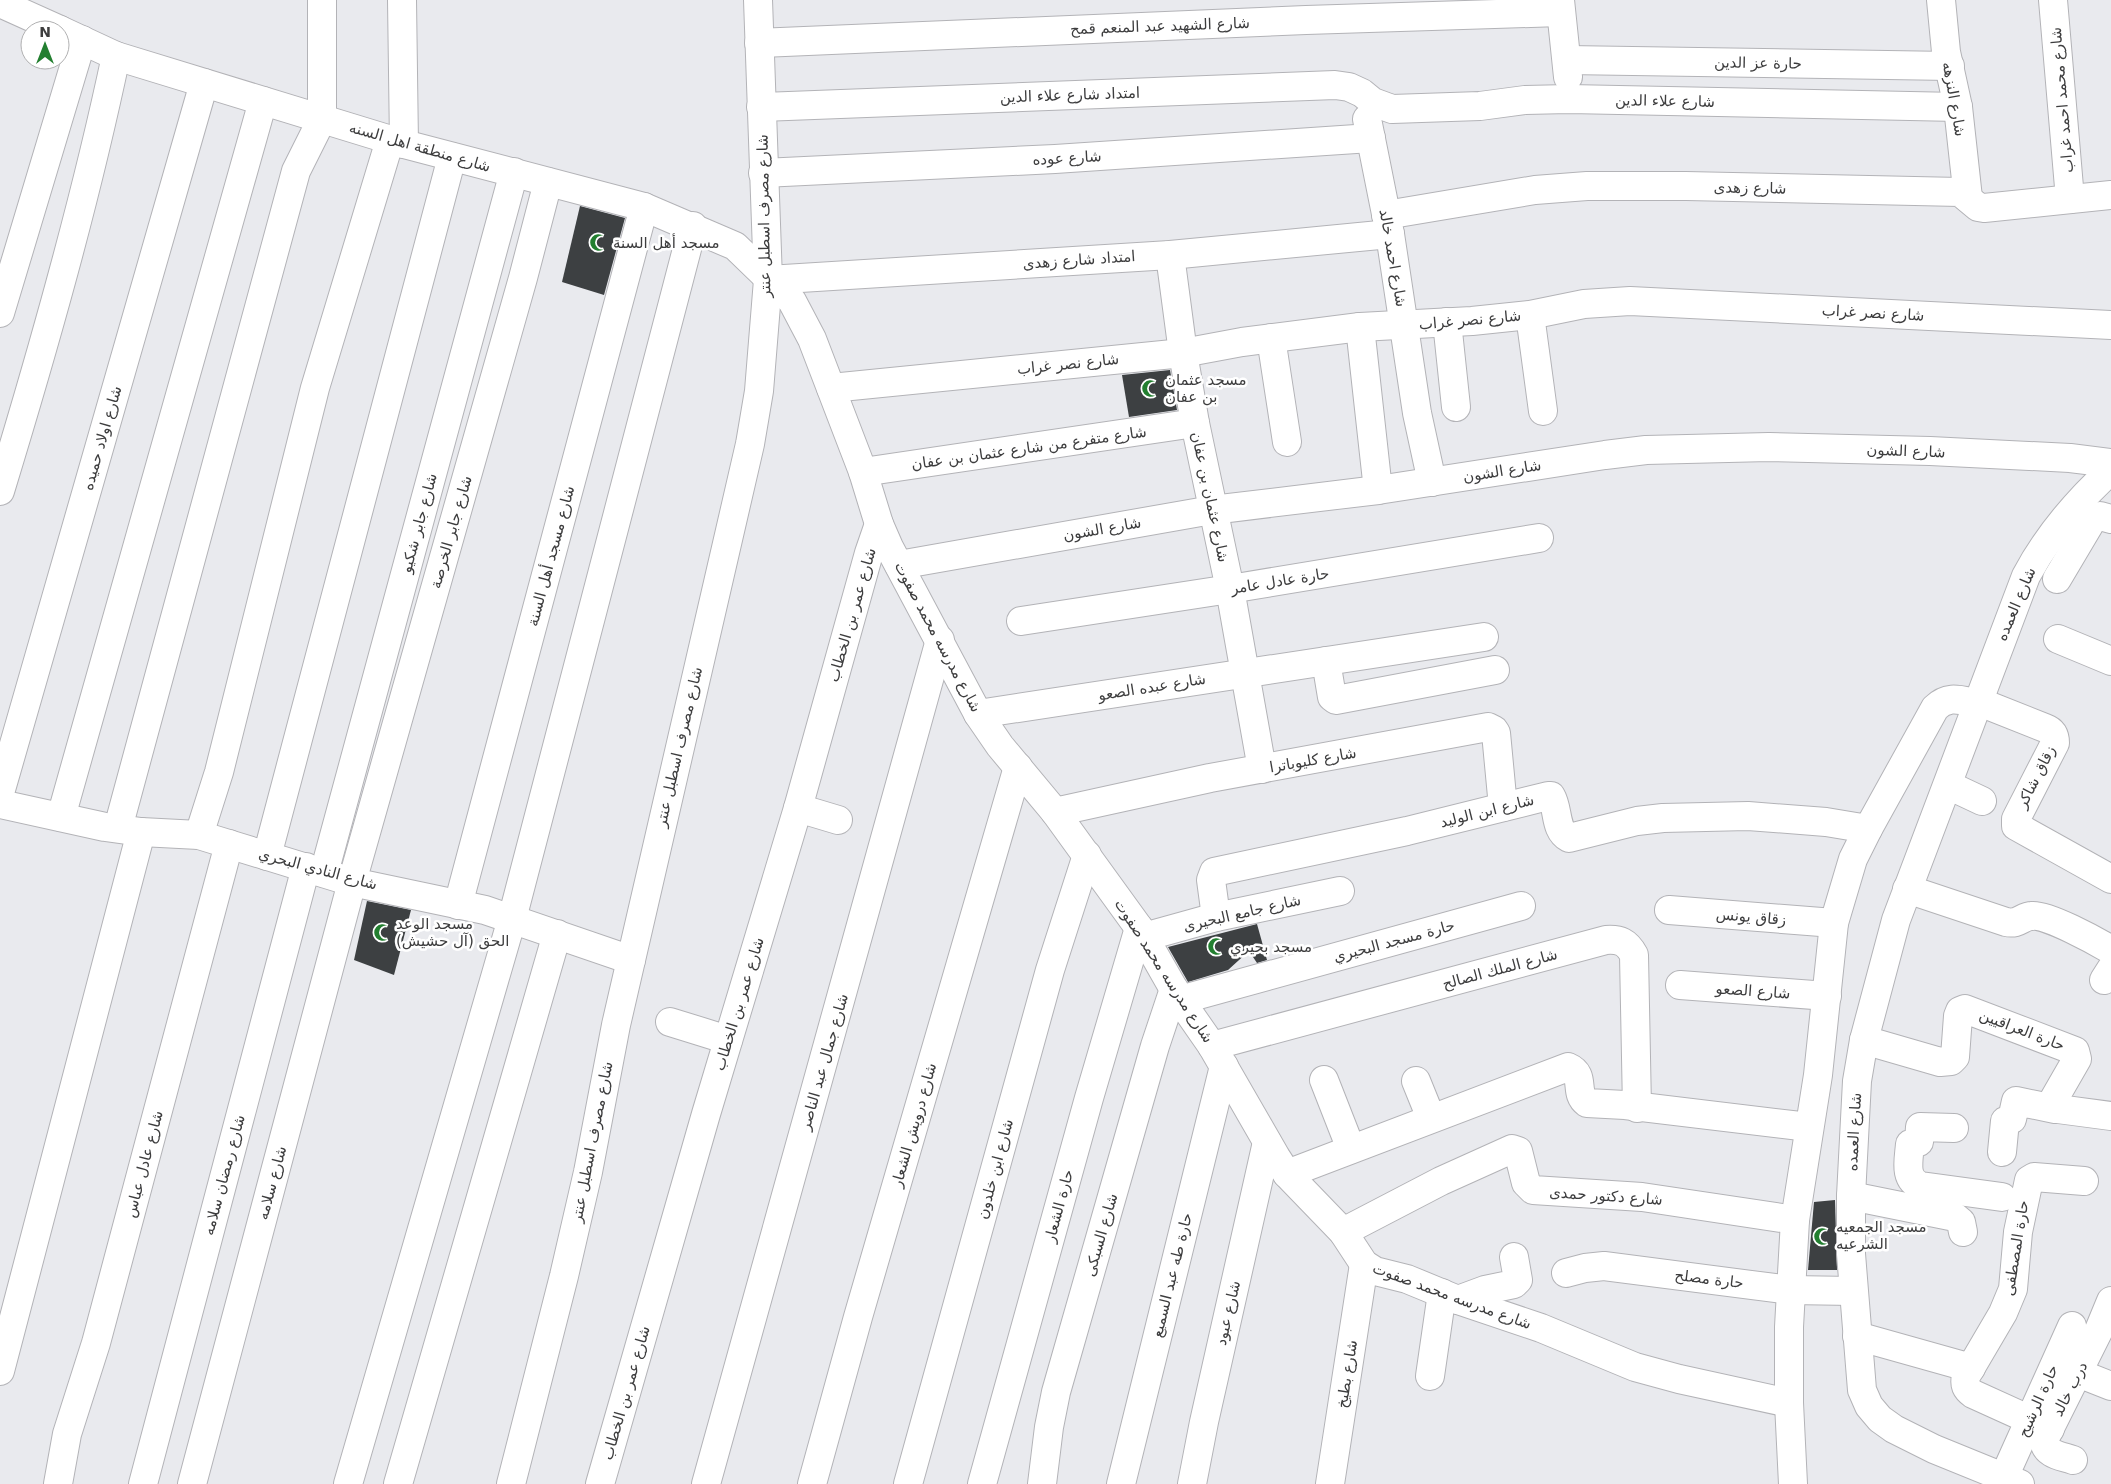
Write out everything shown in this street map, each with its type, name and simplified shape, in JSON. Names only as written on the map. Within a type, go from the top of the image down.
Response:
[{"type":"street","points":[[0,1371],[130,830],[296,171],[322,119],[322,0]]},
{"type":"street","points":[[199,836],[219,772],[315,388],[397,142],[402,0]]},
{"type":"street","name":"شارع مصرف اسطبل عنتر","points":[[512,1484],[584,1191],[616,1025],[750,444],[759,391],[768,280],[758,0]]},
{"type":"street","name":"شارع النزهه","points":[[1941,0],[1944,39],[1958,107],[1968,198]]},
{"type":"street","name":"شارع محمد احمد غراب","points":[[2053,0],[2070,200]]},
{"type":"street","points":[[1560,6],[1567,60],[1569,98]]},
{"type":"street","name":"شارع الشهيد عبد المنعم قمح","points":[[759,43],[1315,20],[1560,6]]},
{"type":"street","name":"شارع منطقة اهل السنه","points":[[2,9],[31,20]]},
{"type":"street","name":"شارع منطقة اهل السنه","points":[[70,35],[116,56],[397,142],[644,207],[693,226],[735,246],[768,280]]},
{"type":"street","points":[[0,491],[38,366],[101,128],[116,56]]},
{"type":"street","name":"حارة عز الدين","points":[[1567,60],[1950,66]]},
{"type":"street","points":[[0,313],[58,70]]},
{"type":"street","name":"شارع اولاد حميده","points":[[0,793],[204,83]]},
{"type":"street","name":"امتداد شارع علاء الدين","points":[[761,107],[1335,85],[1349,87],[1367,98]]},
{"type":"street","name":"شارع علاء الدين","points":[[1367,98],[1392,109],[1480,106],[1524,100],[1569,98],[1958,107]]},
{"type":"street","name":"شارع احمد خالد","points":[[1367,98],[1371,138],[1388,225],[1417,413],[1432,482]]},
{"type":"street","points":[[61,817],[263,101]]},
{"type":"street","name":"شارع عوده","points":[[763,173],[1055,159],[1371,138]]},
{"type":"street","points":[[267,856],[452,157]]},
{"type":"street","name":"شارع جابر شكيو","points":[[315,870],[514,172]]},
{"type":"street","name":"شارع جابر الخرصة","points":[[352,882],[521,288],[548,182]]},
{"type":"street","name":"شارع زهدى","points":[[1388,225],[1535,190],[1587,186],[1686,186],[1960,192],[1978,207],[1984,208],[2111,195]]},
{"type":"street","name":"شارع مسجد أهل السنة","points":[[458,905],[644,207]]},
{"type":"street","name":"امتداد شارع زهدى","points":[[768,280],[1170,254],[1388,225]]},
{"type":"street","points":[[348,1484],[512,919],[693,226]]},
{"type":"street","name":"شارع عثمان بن عفان","points":[[1170,254],[1183,353],[1195,423],[1230,589],[1262,769]]},
{"type":"street","name":"شارع مدرسه محمد صفوت","points":[[768,280],[792,301],[812,340],[863,472],[879,524],[978,714],[1000,746],[1055,812],[1142,933],[1177,994],[1218,1056],[1267,1142],[1288,1174],[1343,1232],[1364,1264],[1376,1271],[1407,1279],[1541,1328],[1634,1367],[1679,1379],[1789,1403]]},
{"type":"street","name":"شارع نصر غراب","points":[[831,388],[1183,353],[1271,338],[1360,327],[1404,326],[1530,315],[1584,304],[1630,301],[2111,325]]},
{"type":"street","points":[[1530,315],[1543,411]]},
{"type":"street","points":[[1447,322],[1456,407]]},
{"type":"street","points":[[1360,327],[1378,490]]},
{"type":"street","points":[[1271,338],[1287,442]]},
{"type":"street","name":"شارع متفرع من شارع عثمان بن عفان","points":[[863,472],[1195,423]]},
{"type":"street","name":"شارع الشون","points":[[899,565],[1212,510],[1378,490],[1605,454],[1646,450],[1728,447],[1930,451],[2070,458],[2111,463]]},
{"type":"street","name":"شارع العمده","points":[[2012,1480],[1934,1449],[1880,1419],[1868,1406],[1862,1390],[1854,1291],[1851,1196],[1856,1081],[1864,1040],[1896,920],[2026,576],[2047,542],[2076,505],[2111,470]]},
{"type":"street","points":[[2047,542],[2063,569],[2092,520],[2100,516],[2111,519]]},
{"type":"street","name":"شارع عمر بن الخطاب","points":[[600,1484],[879,524]]},
{"type":"street","name":"حارة عادل عامر","points":[[1021,622],[1539,538]]},
{"type":"street","name":"شارع عبده الصعو","points":[[978,714],[1484,636]]},
{"type":"street","points":[[2058,639],[2111,661]]},
{"type":"street","name":"شارع جمال عبد الناصر","points":[[706,1484],[940,640]]},
{"type":"street","points":[[1326,660],[1332,697],[1336,700],[1495,670]]},
{"type":"street","points":[[1793,1484],[1789,1403],[1790,1290],[1795,1220],[1818,1075],[1834,923],[1854,859],[1868,829],[1934,708],[1941,702],[1951,698],[1977,702]]},
{"type":"street","name":"زقاق شاكر","points":[[1977,702],[2052,730],[2055,736],[2055,743],[2016,818],[2016,826],[2110,878]]},
{"type":"street","name":"شارع كليوباترا","points":[[1055,812],[1149,790],[1488,727],[1496,733],[1503,807]]},
{"type":"street","name":"شارع درويش الشعار","points":[[812,1484],[860,1308],[1018,767]]},
{"type":"street","points":[[1948,784],[1982,801]]},
{"type":"street","name":"شارع ابن الوليد","points":[[1216,917],[1211,880],[1214,872],[1381,836],[1551,796],[1560,828],[1563,834],[1569,838],[1637,821],[1663,818],[1748,816],[1826,822],[1868,829]]},
{"type":"street","name":"شارع النادي البحري","points":[[0,804],[130,830],[199,836],[352,882],[512,919],[631,960]]},
{"type":"street","points":[[798,808],[838,820]]},
{"type":"street","name":"شارع عادل عباس","points":[[58,1484],[68,1434],[96,1343],[229,844]]},
{"type":"street","name":"شارع ابن خلدون","points":[[908,1484],[1050,970],[1087,855]]},
{"type":"street","name":"شارع رمضان سلامه","points":[[143,1484],[315,870]]},
{"type":"street","name":"شارع سلامه","points":[[192,1484],[352,882]]},
{"type":"street","points":[[1907,889],[2006,922],[2016,923],[2028,916],[2038,916],[2080,933],[2111,950]]},
{"type":"street","name":"شارع جامع البحيرى","points":[[1142,933],[1340,891]]},
{"type":"street","name":"حارة مسجد البحيري","points":[[1177,994],[1521,906]]},
{"type":"street","name":"زقاق يونس","points":[[1668,910],[1834,923]]},
{"type":"street","name":"حارة الشعار","points":[[982,1484],[1089,1098],[1142,933]]},
{"type":"street","points":[[398,1484],[557,934]]},
{"type":"street","name":"شارع الملك الصالح","points":[[1218,1056],[1606,940],[1618,940],[1628,944],[1634,955],[1637,1108]]},
{"type":"street","name":"شارع الصعو","points":[[1680,986],[1827,996]]},
{"type":"street","name":"شارع السبكى","points":[[1042,1484],[1049,1427],[1056,1392],[1155,1046],[1177,994]]},
{"type":"street","name":"حارة العراقيين","points":[[1864,1040],[1946,1063],[1955,1057],[1958,1016],[1960,1011],[1966,1009],[2075,1052],[2077,1059],[2052,1102],[2034,1118]]},
{"type":"street","points":[[670,1022],[728,1040]]},
{"type":"street","name":"حارة طه عبد السميع","points":[[1121,1484],[1218,1056]]},
{"type":"street","points":[[1288,1174],[1568,1067],[1574,1070],[1578,1076],[1581,1095],[1588,1103],[1810,1127]]},
{"type":"street","points":[[1818,1075],[1856,1081]]},
{"type":"street","points":[[1324,1080],[1351,1149]]},
{"type":"street","points":[[1416,1081],[1431,1118]]},
{"type":"street","points":[[2002,1152],[2005,1121],[2034,1118],[2111,1116]]},
{"type":"street","points":[[1954,1128],[1921,1127],[1919,1142],[1910,1143],[1908,1175],[1919,1197],[1955,1217],[1961,1222],[1963,1232]]},
{"type":"street","name":"شارع عبود","points":[[1192,1484],[1206,1413],[1267,1142]]},
{"type":"street","name":"شارع دكتور حمدى","points":[[1343,1232],[1433,1185],[1512,1148],[1518,1151],[1526,1184],[1533,1190],[1642,1197],[1795,1220]]},
{"type":"street","name":"حارة المصطفى","points":[[2040,1424],[1973,1394],[1967,1390],[1964,1383],[2003,1313],[2013,1289],[2018,1232],[2029,1180],[2034,1177],[2084,1181]]},
{"type":"street","points":[[1851,1196],[2002,1197]]},
{"type":"street","points":[[1430,1376],[1450,1296],[1514,1284],[1518,1280],[1518,1274],[1514,1258]]},
{"type":"street","name":"شارع بطيخ","points":[[1336,1483],[1364,1264]]},
{"type":"street","name":"حارة مصلح","points":[[1566,1273],[1604,1266],[1790,1290],[1854,1291]]},
{"type":"street","name":"درب خالد","points":[[2073,1460],[2048,1451],[2044,1446],[2040,1424],[2078,1373],[2111,1302]]},
{"type":"street","name":"حارة الرشيح","points":[[2012,1480],[2040,1424],[2072,1326]]},
{"type":"street","points":[[1857,1336],[1971,1368]]},
{"type":"street","points":[[2078,1373],[2111,1386]]},
{"type":"building","name":"مسجد أهل السنة","points":[[580,206],[625,218],[604,295],[562,282]]},
{"type":"building","points":[[1170,370],[1177,410],[1129,417],[1122,375]]},
{"type":"building","name":"مسجد الوعد الحق (آل حشيش)","points":[[367,901],[411,910],[394,975],[354,960]]},
{"type":"building","name":"مسجد بحيري","points":[[1257,924],[1267,960],[1257,963],[1249,951],[1228,970],[1188,982],[1168,947]]},
{"type":"building","points":[[1835,1200],[1837,1270],[1808,1270],[1814,1202]]},
{"type":"place","name":"مسجد أهل السنة","points":[[599,243]]},
{"type":"place","name":"مسجد عثمان بن عفان","points":[[1151,389]]},
{"type":"place","name":"مسجد الوعد الحق (آل حشيش)","points":[[382,933]]},
{"type":"place","name":"مسجد بحيري","points":[[1216,947]]},
{"type":"place","name":"مسجد الجمعيه الشرعيه","points":[[1822,1236]]}]
